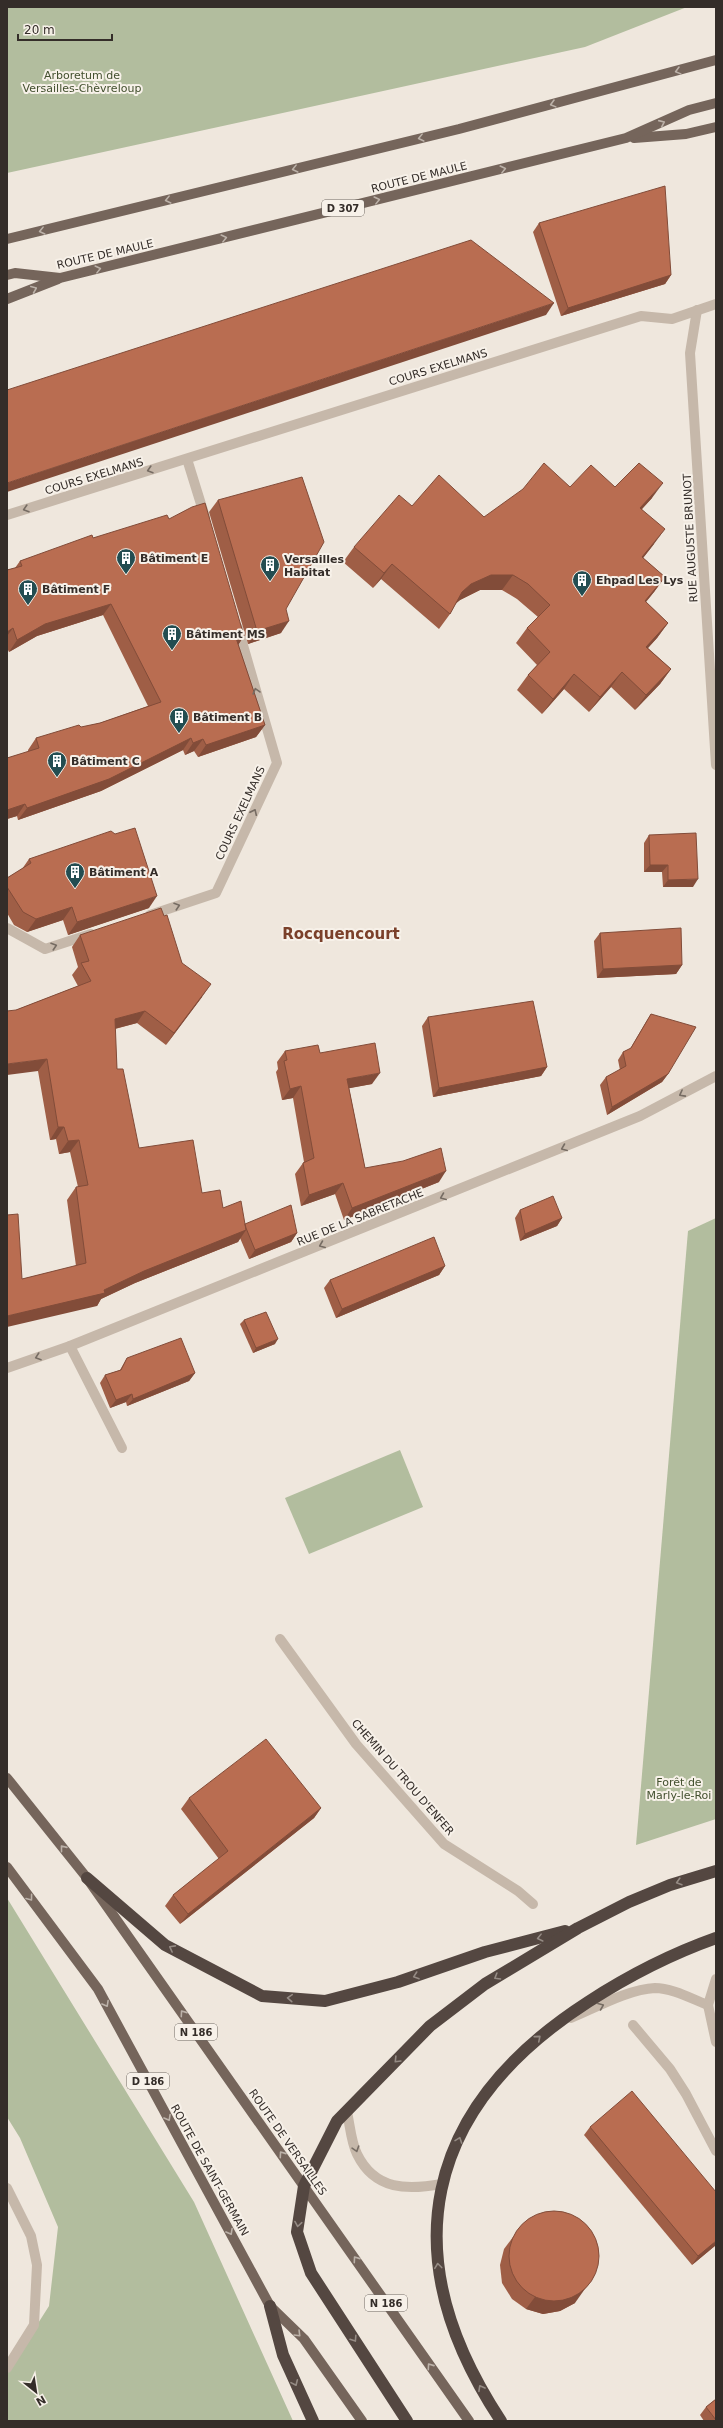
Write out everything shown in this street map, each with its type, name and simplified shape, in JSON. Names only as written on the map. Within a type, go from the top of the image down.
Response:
[{"type":"highway","points":[[407,2421],[311,2273],[297,2232],[304,2186],[337,2121],[430,2026],[485,1984],[578,1928],[670,1885],[716,1870]]},
{"type":"highway","points":[[87,1878],[165,1945],[262,1996],[325,2001],[398,1982],[485,1952],[578,1928]]},
{"type":"highway","points":[[501,2421],[463,2356],[444,2303],[438,2264],[437,2231],[442,2184],[461,2133],[489,2088],[522,2052],[552,2026],[613,1986],[687,1948],[716,1938]]},
{"type":"highway","points":[[270,2306],[283,2355],[313,2421]]},
{"type":"main road","points":[[9,238],[459,129],[716,60]]},
{"type":"main road","name":"ROUTE DE MAULE","points":[[7,275],[15,273],[60,278],[626,138],[689,110],[716,103]]},
{"type":"main road","points":[[626,138],[686,134],[716,127]]},
{"type":"main road","name":"D 307","points":[[7,299],[60,278]]},
{"type":"main road","points":[[7,1778],[87,1878]]},
{"type":"main road","name":"ROUTE DE SAINT-GERMAIN","points":[[7,1867],[98,1989],[270,2306]]},
{"type":"main road","name":"ROUTE DE VERSAILLES","points":[[87,1878],[469,2421]]},
{"type":"main road","points":[[270,2306],[304,2339],[362,2421]]},
{"type":"street","name":"COURS EXELMANS","points":[[7,515],[641,316],[672,319],[716,304]]},
{"type":"street","name":"RUE AUGUSTE BRUNOT","points":[[697,310],[690,353],[716,765]]},
{"type":"street","points":[[188,459],[208,527]]},
{"type":"street","name":"COURS EXELMANS","points":[[138,918],[216,893],[278,763],[235,619]]},
{"type":"street","points":[[7,928],[45,949],[102,930]]},
{"type":"street","name":"RUE DE LA SABRETACHE","points":[[7,1368],[70,1346],[640,1116],[716,1076]]},
{"type":"street","points":[[70,1346],[122,1448]]},
{"type":"street","name":"CHEMIN DU TROU D'ENFER","points":[[280,1639],[356,1744],[444,1844],[518,1891],[533,1904]]},
{"type":"street","points":[[716,1980],[708,2005],[716,2042]]},
{"type":"street","points":[[552,2026],[637,1991],[656,1988],[670,1990],[708,2005]]},
{"type":"street","points":[[633,2024],[670,2069],[686,2094],[716,2151]]},
{"type":"street","points":[[347,2112],[357,2154],[371,2173],[397,2188],[420,2188],[442,2184]]},
{"type":"street","points":[[7,2188],[31,2236],[37,2265],[34,2324],[7,2368]]},
{"type":"green space","name":"Arboretum de Versailles-Chèvreloup","points":[[7,7],[687,7],[585,47],[7,173]]},
{"type":"green space","name":"Forêt de Marly-le-Roi","points":[[716,1218],[716,1819],[636,1845],[688,1231]]},
{"type":"green space","points":[[400,1450],[423,1507],[309,1554],[285,1498]]},
{"type":"green space","points":[[7,1898],[194,2202],[293,2421],[7,2421],[7,2372],[49,2306],[58,2227],[20,2138],[7,2117]]},
{"type":"building","points":[[665,186],[671,275],[568,308],[539,223]]},
{"type":"building","points":[[471,240],[554,303],[7,483],[7,390]]},
{"type":"building","name":"Ehpad Les Lys","points":[[544,463],[570,487],[591,465],[615,487],[639,463],[663,483],[640,508],[665,529],[642,557],[665,577],[645,601],[668,623],[646,647],[671,669],[646,695],[622,672],[600,697],[574,674],[553,699],[528,675],[550,652],[527,628],[550,605],[528,584],[513,575],[491,575],[471,584],[462,592],[450,614],[392,564],[384,573],[354,547],[399,495],[412,506],[439,475],[484,517],[523,489]]},
{"type":"building","name":"Versailles Habitat","points":[[302,477],[324,542],[286,609],[289,621],[257,631],[218,500]]},
{"type":"building","points":[[205,503],[244,636],[236,638],[265,725],[206,745],[203,739],[193,743],[191,738],[109,779],[27,808],[25,804],[7,810],[7,758],[39,748],[36,738],[79,725],[81,727],[100,723],[161,702],[111,604],[45,624],[17,640],[13,628],[7,632],[7,570],[22,566],[20,561],[92,535],[93,538],[167,515],[169,519],[192,507]]},
{"type":"building","name":"Bâtiment A","points":[[135,828],[157,896],[77,922],[72,907],[36,919],[23,912],[7,887],[7,878],[31,863],[29,859],[111,831],[115,834]]},
{"type":"building","points":[[696,833],[698,879],[668,880],[668,865],[650,865],[649,835]]},
{"type":"building","points":[[161,908],[164,916],[167,915],[182,963],[211,984],[174,1033],[145,1011],[115,1019],[117,1069],[123,1069],[139,1148],[193,1140],[202,1193],[220,1190],[223,1208],[241,1201],[246,1230],[144,1271],[104,1290],[105,1293],[7,1316],[7,1215],[18,1214],[22,1279],[86,1263],[76,1187],[88,1185],[79,1140],[68,1141],[64,1127],[58,1127],[47,1059],[7,1064],[7,1011],[16,1010],[91,981],[81,963],[89,961],[80,935]]},
{"type":"building","points":[[681,928],[682,965],[603,969],[600,933]]},
{"type":"building","points":[[533,1001],[547,1067],[439,1088],[428,1017]]},
{"type":"building","points":[[651,1014],[696,1027],[668,1074],[612,1107],[606,1077],[626,1066],[623,1052],[631,1048]]},
{"type":"building","points":[[375,1043],[380,1073],[347,1079],[365,1168],[403,1161],[441,1148],[446,1171],[352,1208],[343,1183],[309,1195],[303,1163],[314,1158],[301,1086],[290,1089],[284,1061],[287,1060],[285,1051],[318,1045],[320,1053]]},
{"type":"building","points":[[553,1196],[562,1218],[525,1234],[520,1210]]},
{"type":"building","points":[[291,1205],[297,1233],[255,1250],[245,1224]]},
{"type":"building","points":[[434,1237],[445,1266],[342,1309],[330,1280]]},
{"type":"building","points":[[266,1312],[278,1339],[256,1348],[244,1320]]},
{"type":"building","points":[[181,1338],[195,1373],[133,1399],[132,1394],[116,1400],[105,1375],[121,1370],[127,1358]]},
{"type":"building","points":[[266,1739],[321,1808],[188,1914],[173,1895],[228,1851],[189,1798]]},
{"type":"building","points":[[632,2091],[716,2192],[716,2241],[698,2256],[590,2127]]},
{"type":"building","points":[[554,2211],[571,2215],[586,2224],[595,2239],[599,2256],[595,2273],[586,2288],[571,2297],[554,2301],[537,2297],[522,2288],[513,2273],[509,2256],[513,2239],[522,2224],[537,2215]]},
{"type":"building","points":[[716,2399],[716,2420],[706,2407]]},
{"type":"place","name":"Bâtiment E","points":[[126,575]]},
{"type":"place","name":"Versailles Habitat","points":[[270,582]]},
{"type":"place","name":"Ehpad Les Lys","points":[[582,597]]},
{"type":"place","name":"Bâtiment F","points":[[28,606]]},
{"type":"place","name":"Bâtiment MS","points":[[172,651]]},
{"type":"place","name":"Bâtiment B","points":[[179,734]]},
{"type":"place","name":"Bâtiment C","points":[[57,778]]},
{"type":"place","name":"Bâtiment A","points":[[75,889]]},
{"type":"district","name":"Rocquencourt","points":[[341,934]]}]
